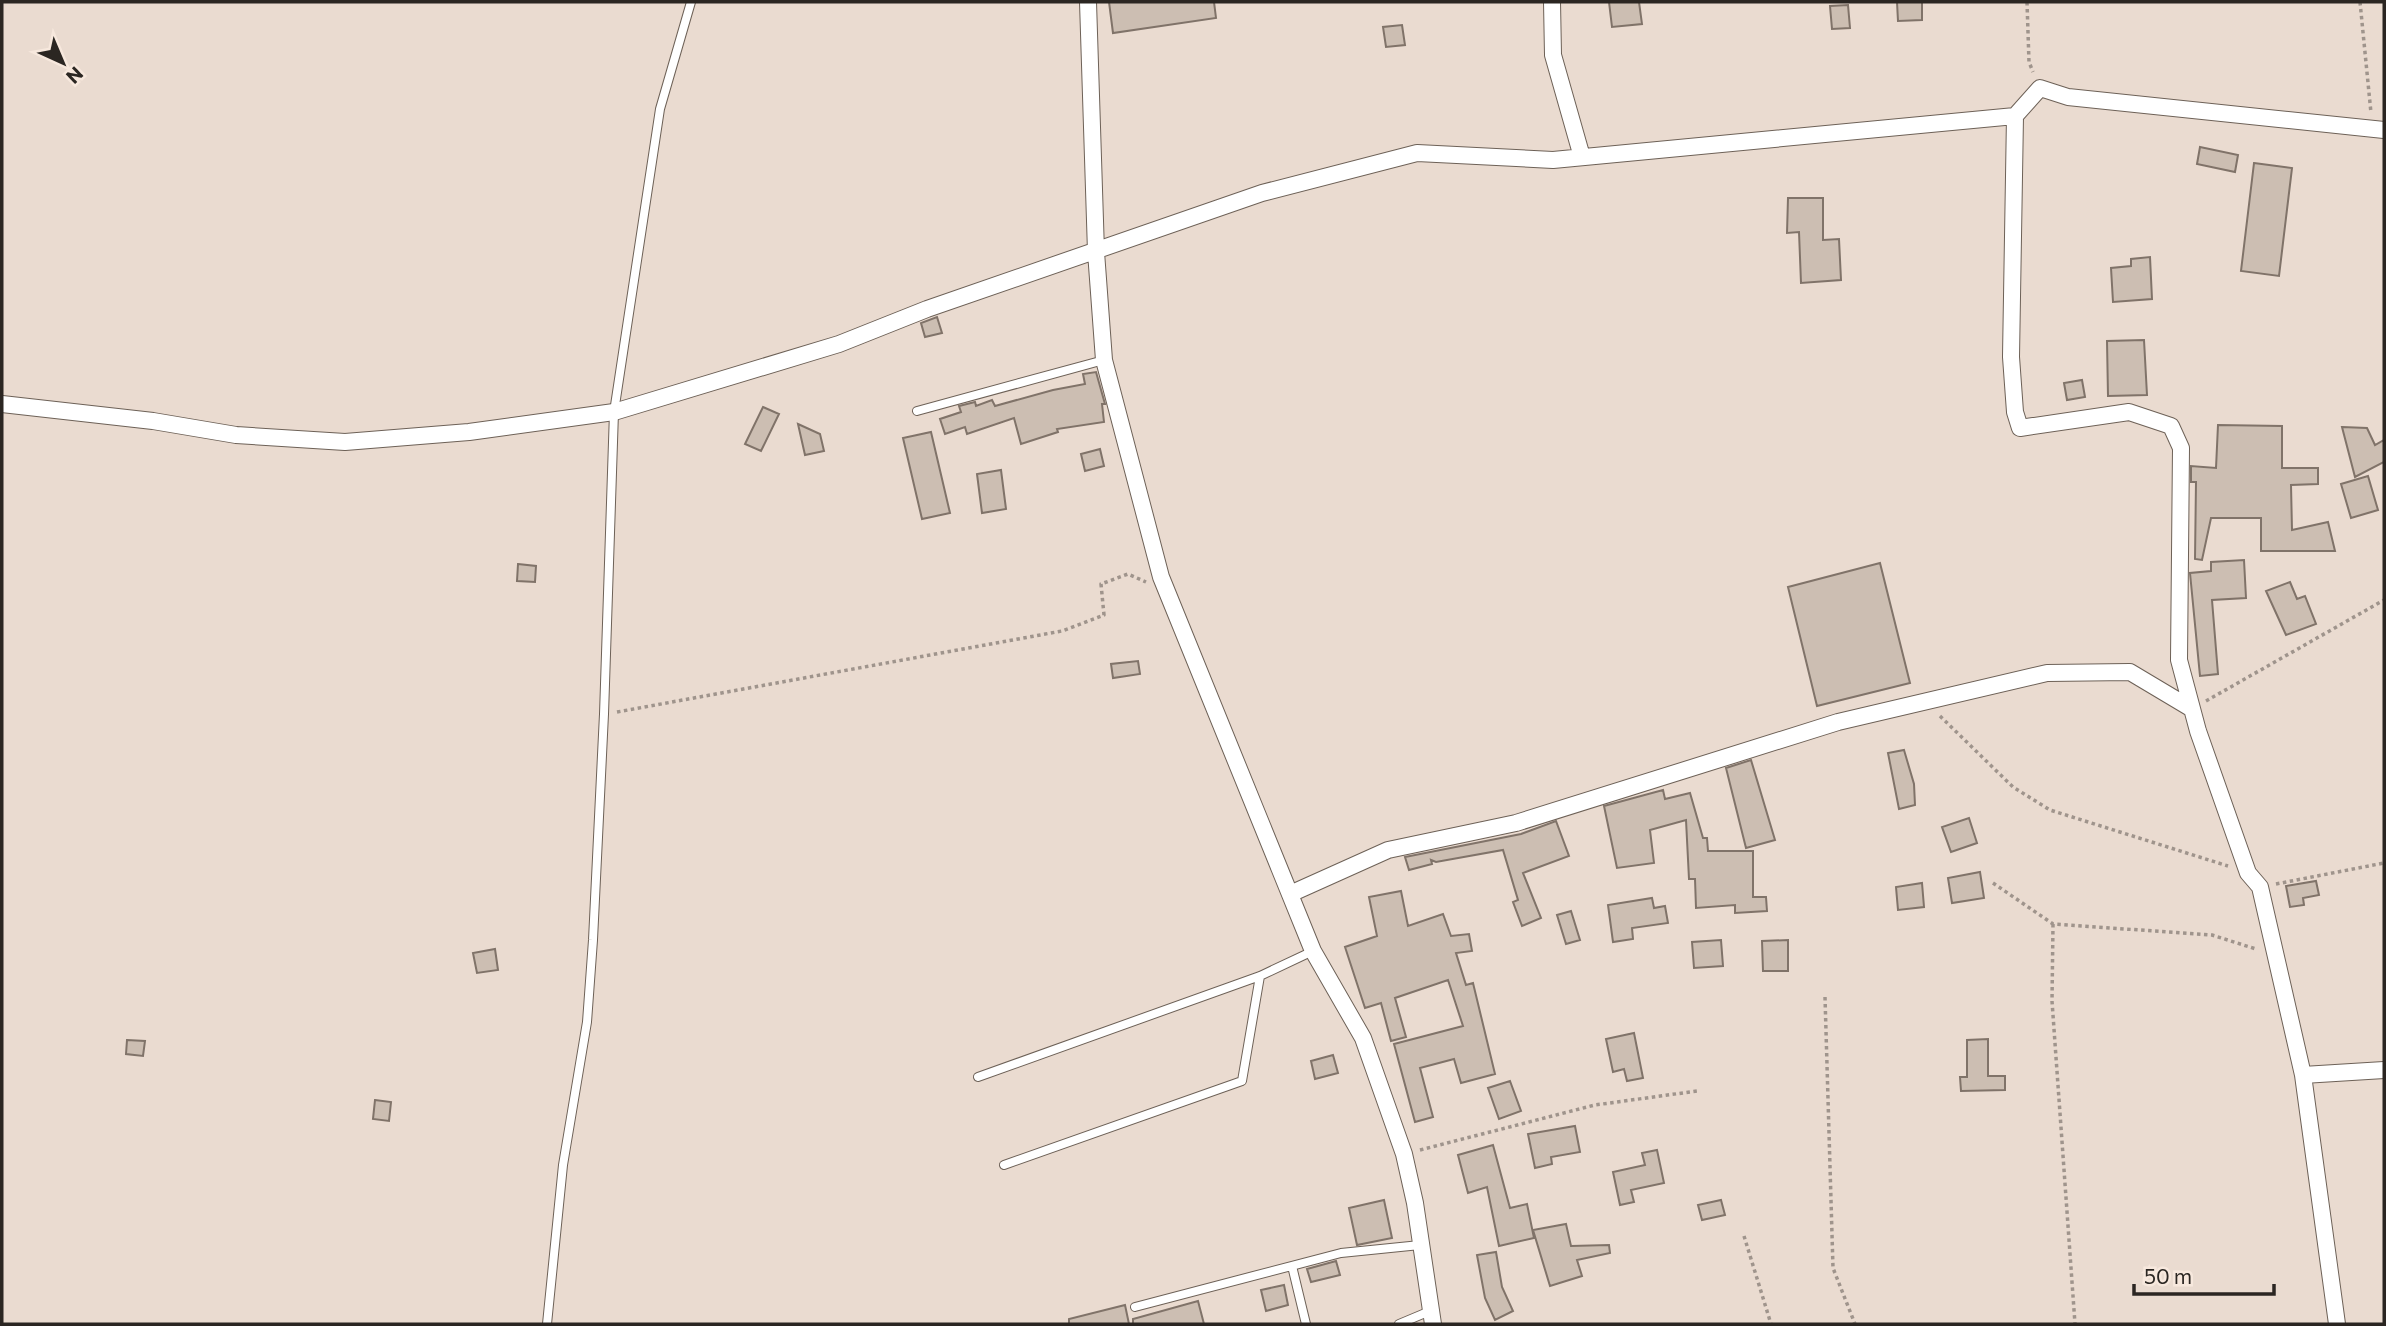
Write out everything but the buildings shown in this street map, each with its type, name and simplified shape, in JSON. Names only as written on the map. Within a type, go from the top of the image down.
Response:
[{"type":"street","points":[[1088,2],[1096,252],[1104,360],[1161,578],[1313,951],[1363,1038],[1404,1154],[1415,1203],[1432,1318]]},
{"type":"street","points":[[1552,2],[1553,55],[1582,157]]},
{"type":"street","points":[[2337,1324],[2303,1075],[2260,887],[2248,873],[2192,709],[2179,660],[2181,448],[2171,426],[2129,412],[2020,428],[2015,412],[2011,357],[2015,116],[2040,88],[2068,97],[2378,130]]},
{"type":"street","points":[[2,404],[153,421],[236,435],[345,442],[469,432],[614,412],[839,344],[928,309],[1262,193],[1416,153],[1553,160],[2015,116]]},
{"type":"street","points":[[1290,894],[1388,850],[1516,823],[1794,734],[1922,701],[2048,673],[2130,672],[2192,709]]},
{"type":"street","points":[[2303,1075],[2384,1070]]},
{"type":"lane","points":[[547,1324],[563,1165],[587,1022],[604,714],[614,412],[660,109],[691,2]]},
{"type":"lane","points":[[917,411],[1104,360]]},
{"type":"lane","points":[[978,1077],[1260,976],[1313,951]]},
{"type":"lane","points":[[1004,1166],[1242,1081],[1260,976]]},
{"type":"lane","points":[[1135,1307],[1341,1253],[1420,1245]]},
{"type":"lane","points":[[1292,1266],[1306,1324]]},
{"type":"lane","points":[[1399,1324],[1432,1318]]},
{"type":"path","points":[[2028,2],[2029,62],[2040,88]]},
{"type":"path","points":[[2360,2],[2378,130]]},
{"type":"path","points":[[604,714],[1062,631],[1104,615],[1101,583],[1128,574],[1146,582],[1161,578]]},
{"type":"path","points":[[2192,709],[2384,600]]},
{"type":"path","points":[[1922,701],[1971,743],[2014,788],[2050,810],[2248,873]]},
{"type":"path","points":[[2260,887],[2384,863]]},
{"type":"path","points":[[1993,883],[2053,924],[2212,935],[2275,954]]},
{"type":"path","points":[[2053,924],[2052,1001],[2075,1324]]},
{"type":"path","points":[[1825,997],[1833,1268],[1855,1324]]},
{"type":"path","points":[[1404,1154],[1595,1105],[1697,1091]]},
{"type":"path","points":[[1744,1236],[1771,1324]]}]
